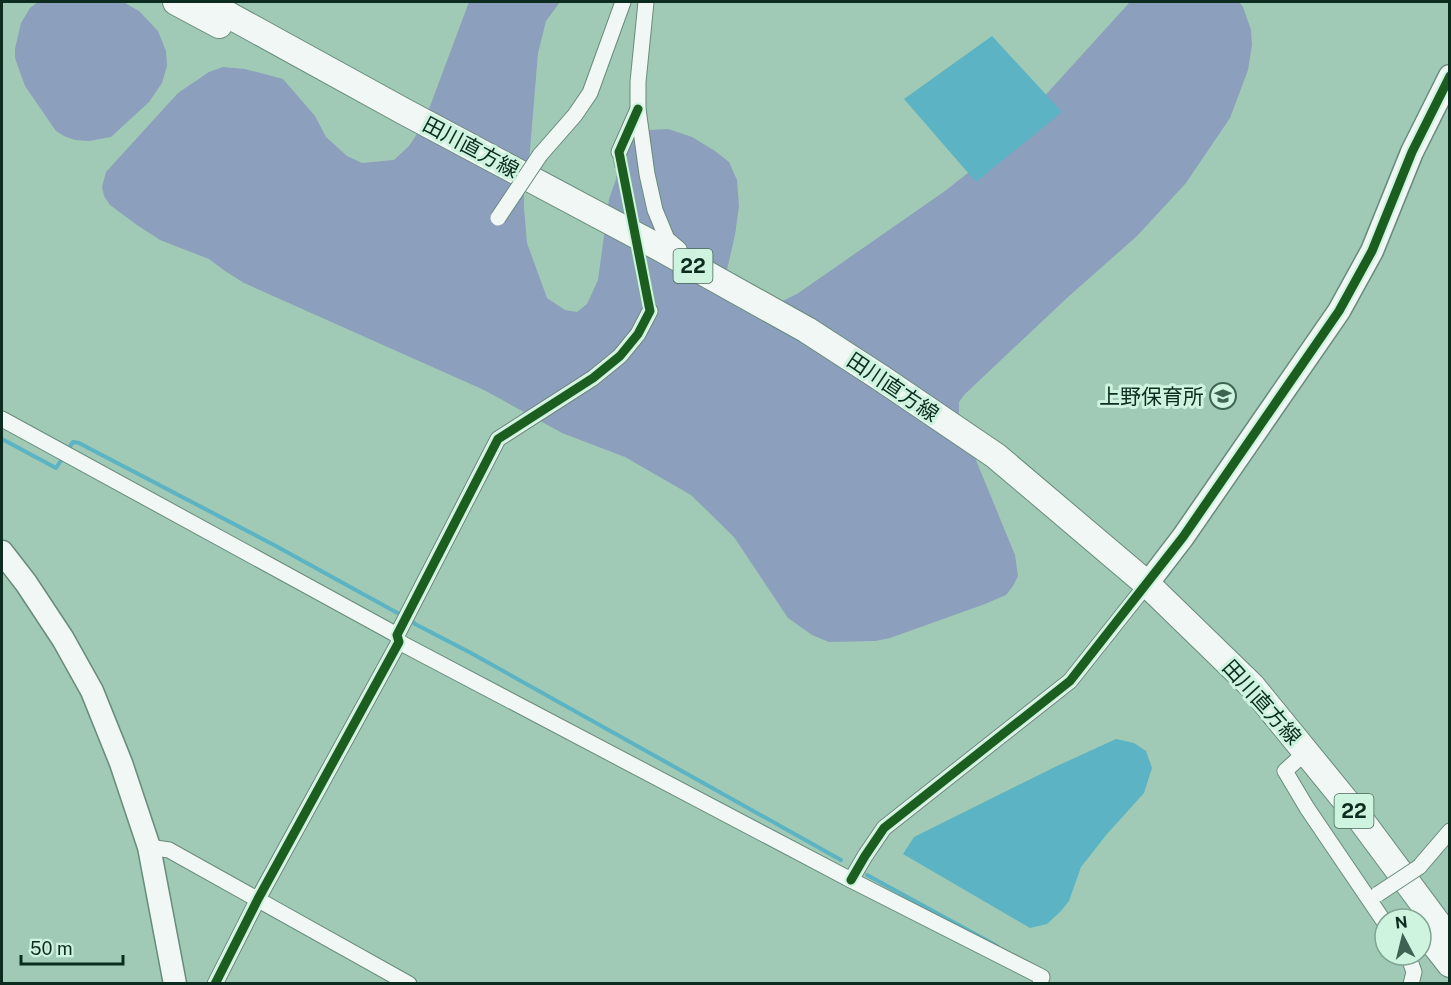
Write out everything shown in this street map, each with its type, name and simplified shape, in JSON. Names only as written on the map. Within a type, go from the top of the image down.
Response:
[{"type":"main road","name":"田川直方線","points":[[176,2],[799,342],[922,421],[1002,480],[1142,590]]},
{"type":"main road","name":"田川直方線","points":[[205,2],[807,330],[996,456],[1142,590],[1247,694],[1358,816],[1449,940]]},
{"type":"main road","name":"田川直方線","points":[[1247,694],[1407,907]]},
{"type":"main road","points":[[1433,942],[1449,964]]},
{"type":"street","points":[[498,218],[540,154],[575,115],[590,93],[623,2]]},
{"type":"street","points":[[646,2],[638,82],[638,109],[655,210],[667,239],[717,279]]},
{"type":"street","points":[[851,880],[884,828],[1070,681],[1183,537],[1339,311],[1372,251],[1412,152],[1449,76]]},
{"type":"street","points":[[619,152],[638,109]]},
{"type":"street","points":[[214,984],[398,638],[498,439],[593,378],[620,356],[638,334],[651,311]]},
{"type":"street","points":[[2,419],[398,638],[851,880],[1042,977],[1040,984]]},
{"type":"street","points":[[2,552],[26,583],[63,639],[92,690],[121,763],[149,847],[175,984]]},
{"type":"street","points":[[1296,761],[1286,771],[1307,808],[1373,897],[1378,907]]},
{"type":"street","points":[[1373,897],[1419,867],[1449,831]]},
{"type":"street","points":[[149,847],[169,850],[409,984]]},
{"type":"street","points":[[1411,984],[1414,972],[1412,967]]},
{"type":"shaded area","points":[[38,2],[123,2],[139,11],[158,31],[166,51],[167,66],[162,83],[149,102],[111,137],[89,141],[64,136],[56,131],[25,86],[15,58],[15,49],[21,23],[30,8]]},
{"type":"shaded area","points":[[469,2],[560,2],[546,21],[538,53],[524,208],[527,243],[547,298],[565,310],[577,312],[587,304],[598,280],[609,199],[621,165],[632,142],[640,132],[668,129],[692,137],[729,162],[737,180],[739,206],[726,274],[776,304],[797,294],[945,191],[978,165],[1021,122],[1130,2],[1239,2],[1251,30],[1252,45],[1248,70],[1230,118],[1186,183],[1137,236],[1068,297],[959,402],[959,415],[966,436],[1015,555],[1018,576],[1006,595],[890,638],[875,641],[829,642],[812,635],[788,618],[734,537],[691,495],[625,457],[562,433],[484,390],[244,283],[209,259],[160,240],[110,205],[104,196],[102,187],[106,172],[178,93],[209,72],[223,67],[245,69],[283,79],[315,116],[326,137],[347,156],[362,163],[394,160],[409,146],[423,125]]},
{"type":"shaded area","points":[[992,36],[1062,112],[976,182],[904,99]]},
{"type":"shaded area","points":[[1116,739],[1134,743],[1146,751],[1152,768],[1144,793],[1081,867],[1069,901],[1047,924],[1030,928],[903,854],[914,837]]},
{"type":"waterway","points":[[2,439],[56,468],[64,456]]},
{"type":"waterway","points":[[68,449],[73,442],[79,443],[274,545],[403,616]]},
{"type":"waterway","points":[[410,619],[415,624],[841,860]]},
{"type":"waterway","points":[[867,875],[997,946]]},
{"type":"tunnel","points":[[619,152],[650,311]]},
{"type":"cycle path","points":[[851,880],[884,828],[1070,681],[1183,537],[1339,311],[1372,251],[1412,152],[1450,76]]},
{"type":"cycle path","points":[[215,984],[258,899],[399,642],[397,635],[498,439],[593,378],[620,356],[638,334],[650,311],[619,152],[638,109]]},
{"type":"place","name":"上野保育所","points":[[1223,396]]}]
